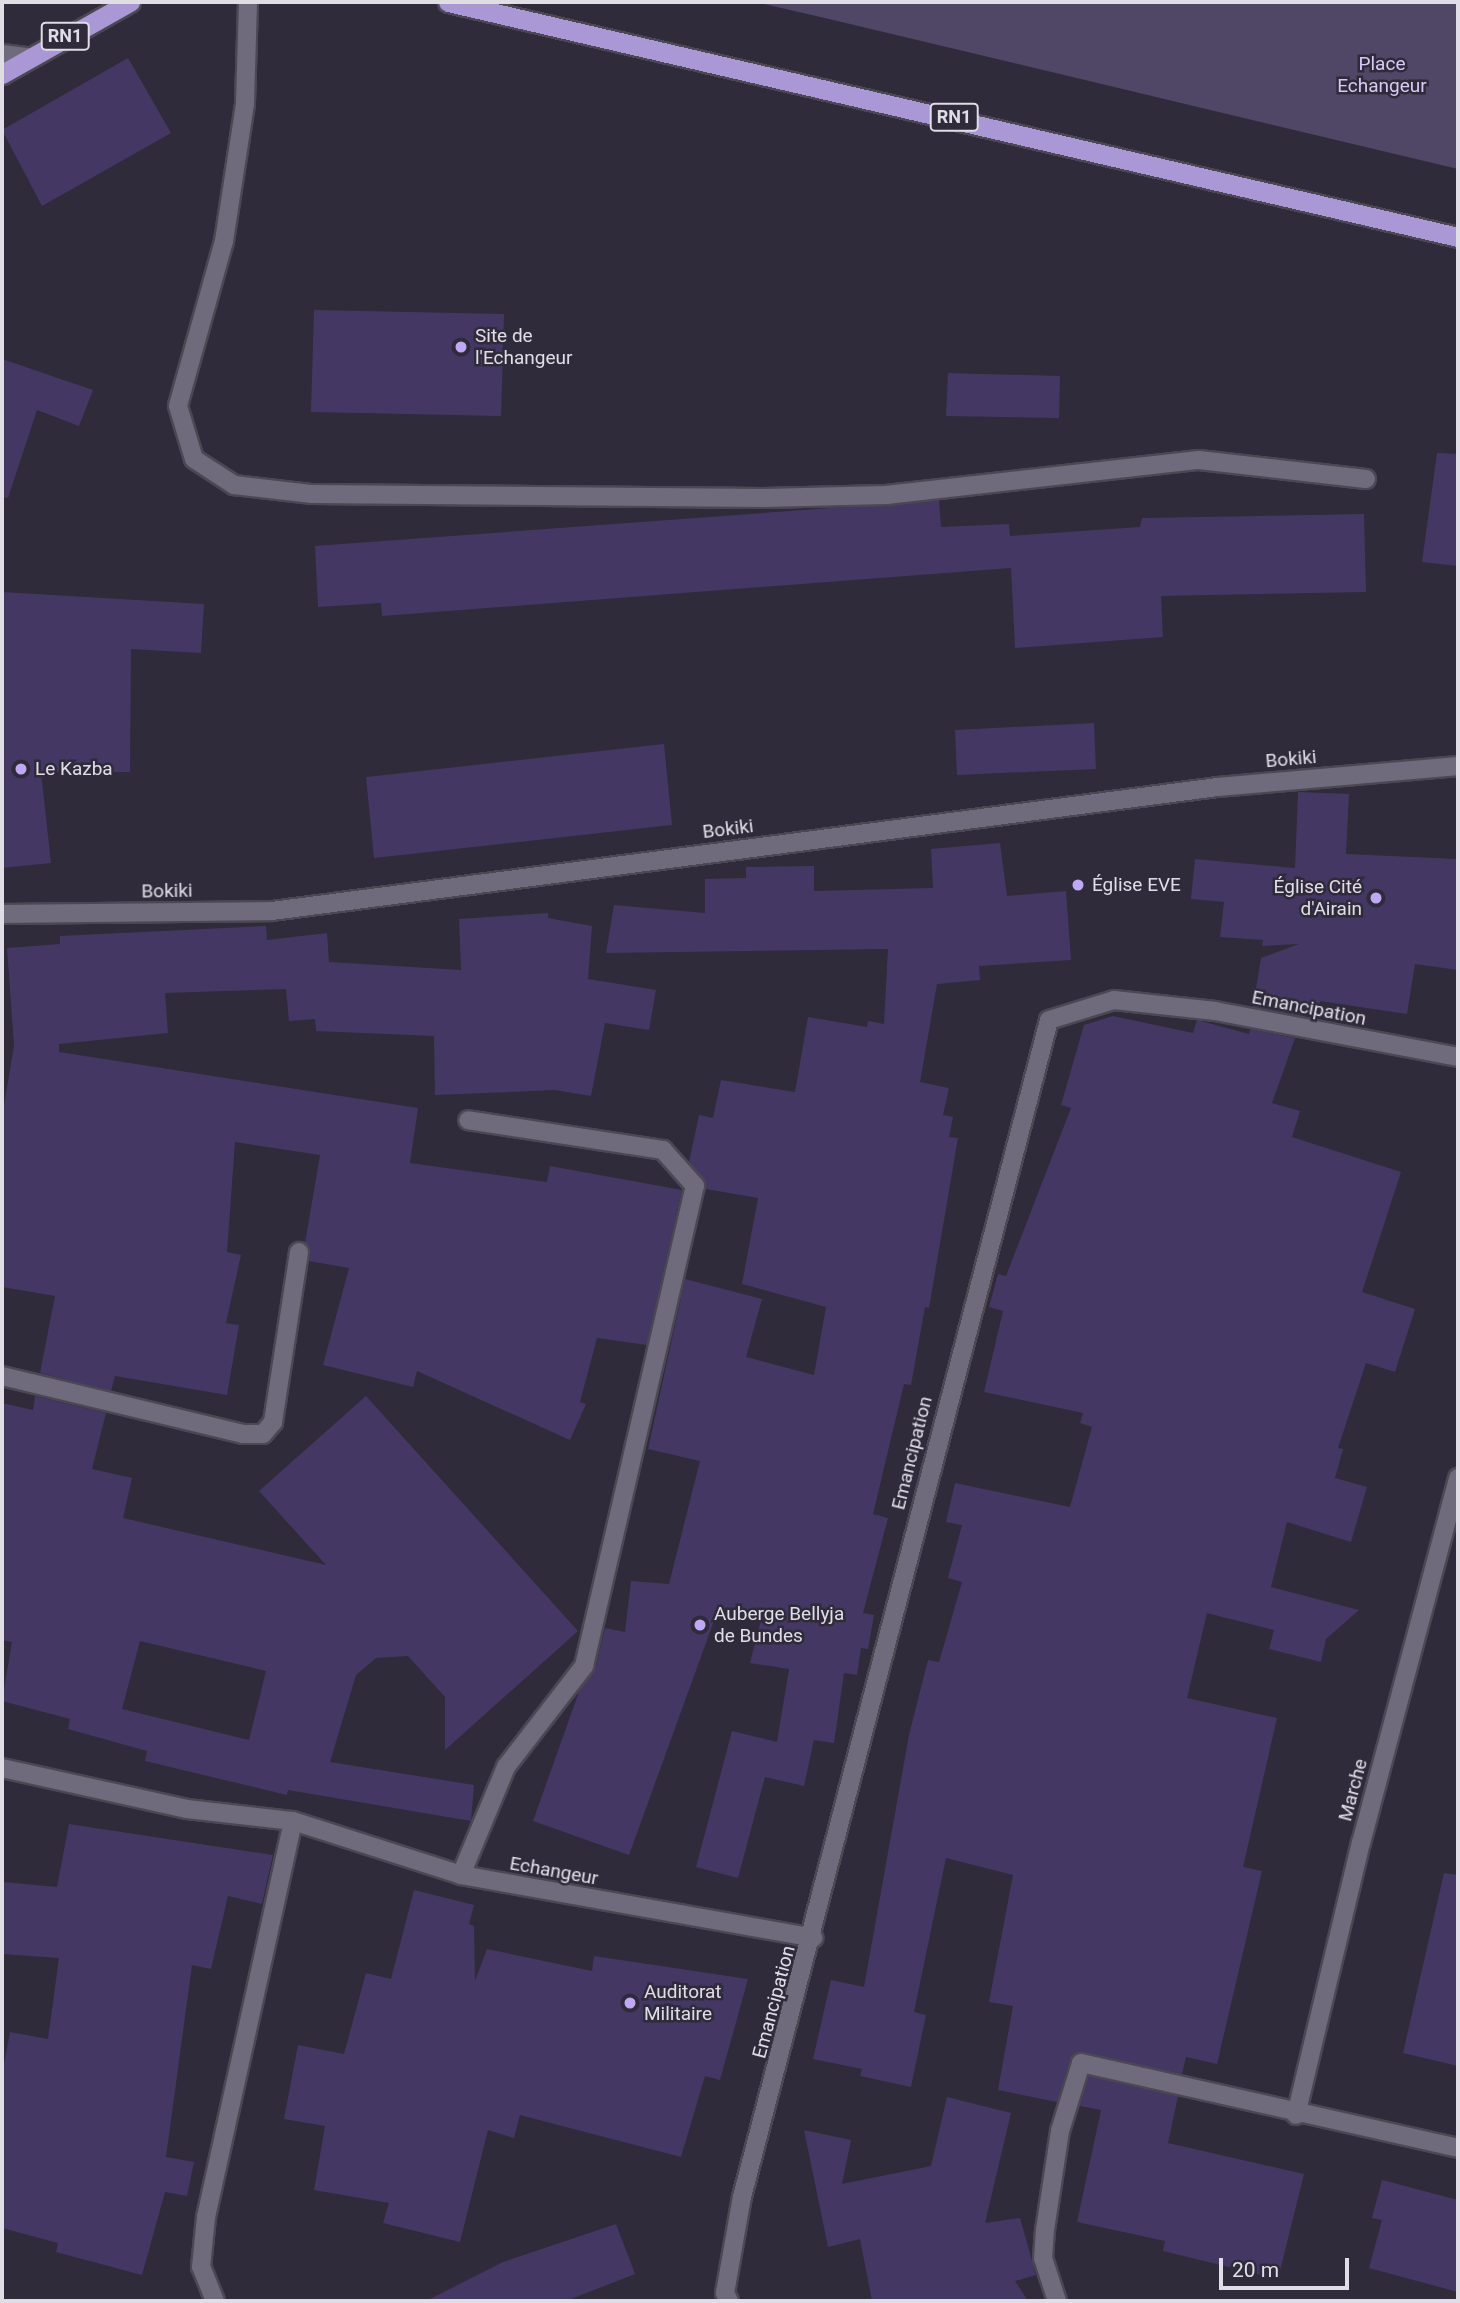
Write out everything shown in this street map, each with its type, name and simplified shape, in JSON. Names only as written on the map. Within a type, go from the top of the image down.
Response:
[{"type":"highway","name":"RN1","points":[[2,74],[27,57],[130,2]]},
{"type":"highway","name":"RN1","points":[[449,2],[1458,237]]},
{"type":"street","points":[[248,2],[245,104],[224,241],[178,406],[194,459],[234,485],[312,494],[764,498],[886,495],[1199,460],[1366,479]]},
{"type":"street","points":[[2,54],[27,57]]},
{"type":"street","name":"Bokiki","points":[[2,914],[272,911],[1218,787],[1458,766]]},
{"type":"street","name":"Emancipation","points":[[729,2301],[725,2293],[742,2197],[813,1938],[1049,1020],[1114,1000],[1215,1011],[1458,1057]]},
{"type":"street","points":[[461,1875],[506,1767],[584,1666],[695,1185],[663,1150],[468,1120]]},
{"type":"street","points":[[2,1376],[243,1434],[263,1434],[274,1422],[299,1252]]},
{"type":"street","name":"Marche","points":[[1296,2115],[1361,1843],[1458,1478]]},
{"type":"street","name":"Echangeur","points":[[2,1768],[187,1808],[293,1821],[461,1875],[813,1938]]},
{"type":"street","points":[[215,2301],[201,2267],[206,2217],[293,1821]]},
{"type":"street","points":[[1057,2301],[1048,2283],[1045,2230],[1060,2131],[1081,2063],[1296,2115],[1458,2148]]},
{"type":"green space","name":"Place Echangeur","points":[[755,2],[1458,2],[1458,169],[829,19]]},
{"type":"building","points":[[128,58],[171,133],[42,206],[2,130]]},
{"type":"building","points":[[314,310],[504,314],[501,416],[311,412]]},
{"type":"building","points":[[2,359],[93,390],[79,426],[37,410],[8,498],[2,497]]},
{"type":"building","points":[[948,373],[1060,376],[1059,418],[946,416]]},
{"type":"building","points":[[1437,453],[1458,454],[1458,566],[1422,562]]},
{"type":"building","points":[[939,500],[941,527],[1009,524],[1010,536],[1140,527],[1142,518],[1364,514],[1366,592],[1161,596],[1163,637],[1015,648],[1011,568],[382,616],[381,603],[318,607],[315,546]]},
{"type":"building","points":[[2,592],[204,604],[201,653],[131,649],[130,772],[41,772],[51,863],[2,868]]},
{"type":"building","points":[[1094,723],[1096,769],[957,775],[955,730]]},
{"type":"building","points":[[664,744],[672,825],[374,858],[366,777]]},
{"type":"building","points":[[1298,792],[1349,794],[1346,854],[1458,859],[1458,970],[1415,964],[1407,1014],[1320,1001],[1319,1008],[1306,1006],[1303,1016],[1253,1007],[1261,958],[1299,944],[1262,946],[1263,940],[1220,937],[1224,902],[1191,899],[1195,859],[1295,868]]},
{"type":"building","points":[[1000,843],[1007,896],[1066,891],[1071,960],[979,966],[980,980],[937,984],[920,1082],[949,1088],[943,1115],[953,1117],[949,1137],[958,1138],[929,1308],[925,1307],[911,1385],[904,1384],[873,1514],[888,1518],[863,1613],[874,1615],[868,1649],[861,1648],[857,1675],[844,1673],[834,1743],[814,1740],[804,1786],[765,1777],[738,1878],[696,1867],[732,1731],[777,1742],[789,1669],[750,1663],[761,1620],[719,1607],[629,1855],[533,1821],[580,1689],[595,1669],[605,1628],[625,1632],[631,1581],[669,1584],[700,1461],[648,1449],[685,1279],[762,1299],[746,1357],[814,1375],[826,1307],[742,1284],[758,1198],[706,1189],[689,1162],[699,1115],[713,1118],[721,1080],[795,1092],[808,1017],[867,1027],[868,1021],[884,1024],[888,949],[606,953],[614,905],[705,913],[705,879],[746,878],[746,867],[814,866],[814,891],[933,888],[931,849]]},
{"type":"building","points":[[548,913],[548,918],[592,926],[588,979],[656,990],[649,1030],[605,1023],[591,1096],[555,1090],[435,1095],[434,1036],[316,1031],[315,1019],[289,1021],[286,989],[165,993],[168,1033],[59,1044],[59,1052],[418,1108],[410,1163],[547,1182],[550,1166],[682,1190],[647,1345],[597,1338],[580,1402],[586,1404],[570,1440],[417,1371],[413,1387],[323,1365],[349,1268],[309,1261],[305,1243],[320,1155],[235,1142],[227,1252],[241,1255],[226,1323],[239,1325],[227,1395],[115,1376],[111,1391],[40,1373],[55,1296],[2,1287],[2,1117],[14,1046],[7,948],[60,944],[60,936],[266,926],[267,940],[327,933],[329,962],[461,970],[459,919]]},
{"type":"building","points":[[1113,1016],[1193,1033],[1197,1020],[1249,1034],[1250,1029],[1295,1038],[1272,1103],[1300,1111],[1292,1137],[1401,1172],[1362,1292],[1415,1309],[1395,1372],[1366,1363],[1338,1448],[1343,1449],[1335,1478],[1367,1487],[1351,1542],[1287,1522],[1271,1587],[1359,1610],[1326,1639],[1321,1662],[1269,1649],[1274,1630],[1207,1613],[1187,1698],[1277,1718],[1243,1867],[1262,1871],[1217,2064],[1186,2057],[1182,2074],[1079,2052],[1070,2060],[1057,2102],[998,2090],[1013,2006],[989,2002],[1013,1875],[946,1858],[914,2012],[926,2015],[911,2087],[860,2076],[862,2069],[813,2059],[831,1980],[864,1987],[909,1735],[928,1660],[939,1662],[962,1582],[948,1578],[962,1525],[946,1522],[955,1483],[1070,1507],[1092,1427],[1080,1423],[1083,1413],[984,1392],[1003,1311],[989,1307],[998,1274],[1006,1276],[1071,1108],[1061,1105],[1084,1025]]},
{"type":"building","points":[[35,1396],[106,1413],[92,1469],[132,1478],[123,1518],[326,1565],[259,1491],[366,1396],[578,1631],[445,1750],[445,1697],[408,1656],[376,1658],[356,1675],[330,1762],[474,1785],[471,1821],[288,1790],[287,1795],[145,1761],[147,1751],[68,1729],[70,1719],[2,1701],[12,1642],[2,1640],[2,1403],[33,1410]],"holes":[[[140,1641],[266,1671],[249,1740],[122,1709]]]},
{"type":"building","points":[[69,1824],[273,1855],[262,1904],[228,1896],[211,1969],[192,1965],[166,2157],[194,2162],[187,2196],[165,2192],[142,2275],[56,2252],[58,2243],[2,2228],[2,2075],[10,2032],[48,2039],[59,1958],[2,1954],[2,1882],[57,1887]]},
{"type":"building","points":[[1444,1873],[1458,1875],[1458,2066],[1403,2053]]},
{"type":"building","points":[[414,1890],[474,1905],[469,1924],[474,1926],[475,1981],[487,1949],[592,1971],[594,1956],[748,1979],[720,2080],[705,2076],[681,2157],[520,2115],[514,2138],[488,2130],[460,2242],[383,2223],[389,2203],[314,2190],[325,2126],[284,2119],[298,2045],[344,2054],[366,1973],[391,1979]]},
{"type":"building","points":[[1089,2076],[1178,2096],[1168,2143],[1304,2174],[1278,2279],[1163,2251],[1165,2241],[1077,2222],[1101,2110],[1080,2106]]},
{"type":"building","points":[[947,2097],[1011,2113],[985,2223],[1020,2218],[1036,2275],[1015,2281],[1028,2301],[872,2301],[860,2239],[828,2247],[804,2130],[851,2140],[842,2184],[931,2166]]},
{"type":"building","points":[[1382,2180],[1458,2200],[1458,2292],[1369,2268],[1382,2220],[1372,2218]]},
{"type":"building","points":[[616,2224],[635,2274],[566,2301],[426,2301],[503,2262]]},
{"type":"place","name":"Site de l'Echangeur","points":[[461,347]]},
{"type":"place","name":"Le Kazba","points":[[21,769]]},
{"type":"place","name":"Église EVE","points":[[1078,885]]},
{"type":"place","name":"Église Cité d'Airain","points":[[1376,898]]},
{"type":"place","name":"Auberge Bellyja de Bundes","points":[[700,1625]]},
{"type":"place","name":"Auditorat Militaire","points":[[630,2003]]}]
